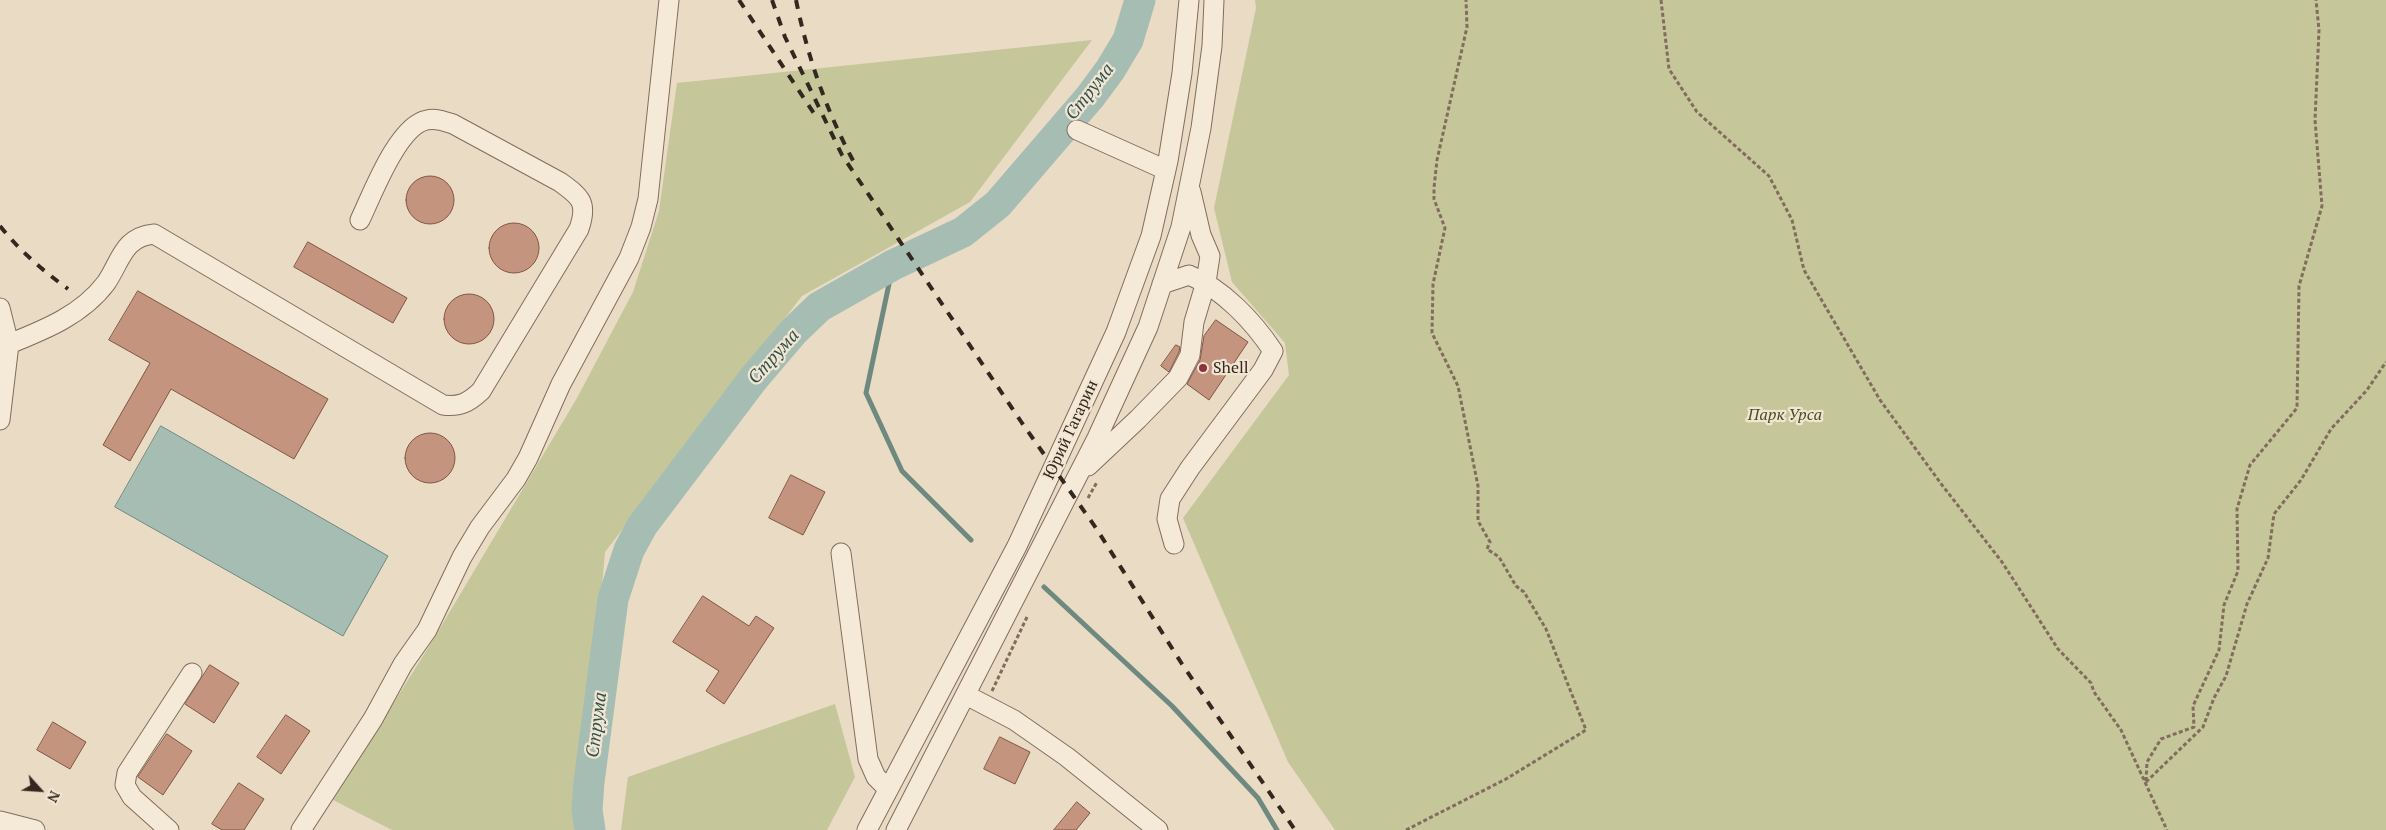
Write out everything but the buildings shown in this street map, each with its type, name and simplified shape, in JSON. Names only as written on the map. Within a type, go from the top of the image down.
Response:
[{"type":"street","points":[[301,830],[373,720],[403,664],[427,630],[462,557],[480,527],[516,479],[528,458],[561,384],[629,258],[648,199],[669,0]]},
{"type":"street","name":"Юрий Гагарин","points":[[867,830],[1017,546],[1116,332],[1151,236],[1166,170],[1182,73],[1189,0]]},
{"type":"street","name":"Юрий Гагарин","points":[[896,830],[1079,473],[1148,327],[1181,227],[1190,184],[1201,128],[1211,55],[1214,0]]},
{"type":"street","points":[[9,344],[50,327],[78,310],[105,284],[130,242],[141,235],[154,234],[443,405],[456,406],[469,403],[481,391],[580,229],[584,214],[582,201],[574,192],[560,182],[453,124],[439,119],[425,120],[411,128],[401,139],[360,220]]},
{"type":"street","points":[[1077,130],[1166,170]]},
{"type":"street","points":[[1079,473],[1138,419],[1178,378],[1190,355],[1194,322],[1206,282],[1210,256],[1201,235],[1190,184]]},
{"type":"street","points":[[1162,284],[1189,275],[1206,282],[1260,332],[1273,351],[1263,370],[1190,468],[1170,499],[1167,518],[1174,544]]},
{"type":"street","points":[[0,308],[9,344],[0,420]]},
{"type":"street","points":[[841,553],[868,759],[876,777],[888,789]]},
{"type":"street","points":[[169,830],[132,797],[125,785],[127,773],[192,673]]},
{"type":"street","points":[[966,695],[1014,720],[1067,757],[1158,830]]},
{"type":"street","points":[[0,821],[35,830]]},
{"type":"path","points":[[1406,830],[1506,780],[1586,730],[1546,629],[1524,592],[1516,586],[1498,557],[1487,549],[1490,542],[1478,521],[1478,486],[1458,386],[1432,333],[1433,284],[1446,228],[1434,199],[1434,188],[1437,160],[1467,27],[1466,0]]},
{"type":"path","points":[[1662,0],[1669,69],[1696,112],[1769,176],[1792,220],[1804,270],[1880,400],[1942,485],[2002,562],[2058,649],[2091,683],[2094,692],[2122,730],[2167,830]]},
{"type":"path","points":[[2146,782],[2147,762],[2161,739],[2194,727],[2193,706],[2218,650],[2224,605],[2238,571],[2237,509],[2250,465],[2297,408],[2299,286],[2322,206],[2315,120],[2319,30],[2316,0]]},
{"type":"path","points":[[2146,782],[2203,727],[2214,698],[2226,676],[2247,604],[2268,558],[2274,514],[2301,480],[2331,429],[2368,390],[2386,362]]},
{"type":"path","points":[[1085,504],[1098,479]]},
{"type":"path","points":[[986,705],[1030,612]]},
{"type":"green space","name":"Парк Урса","points":[[1255,0],[2386,0],[2386,830],[1335,830],[1288,762],[1183,518],[1289,375],[1285,343],[1232,282],[1214,208],[1256,8]]},
{"type":"green space","points":[[1092,40],[970,202],[802,296],[605,552],[580,830],[392,830],[333,800],[433,640],[577,398],[633,292],[659,211],[677,83]]},
{"type":"green space","points":[[835,704],[855,777],[827,830],[621,830],[628,777]]},
{"type":"shaded area","points":[[161,426],[388,556],[343,636],[115,507]]},
{"type":"waterway","name":"Струма","points":[[590,830],[587,810],[589,782],[613,599],[629,550],[642,526],[754,378],[794,331],[819,307],[893,265],[963,232],[998,204],[1090,97],[1110,70],[1128,40],[1140,0]]},
{"type":"waterway","points":[[893,265],[866,393],[902,471],[971,540]]},
{"type":"waterway","points":[[1044,587],[1172,706],[1258,798],[1277,830]]},
{"type":"railway","points":[[739,0],[817,118]]},
{"type":"railway","points":[[772,0],[785,37],[842,155],[1022,423],[1096,528],[1182,664],[1295,830]]},
{"type":"railway","points":[[796,0],[806,43],[827,106],[856,166]]},
{"type":"railway","points":[[0,226],[32,260],[68,289]]},
{"type":"place","name":"Shell","points":[[1203,368]]}]
